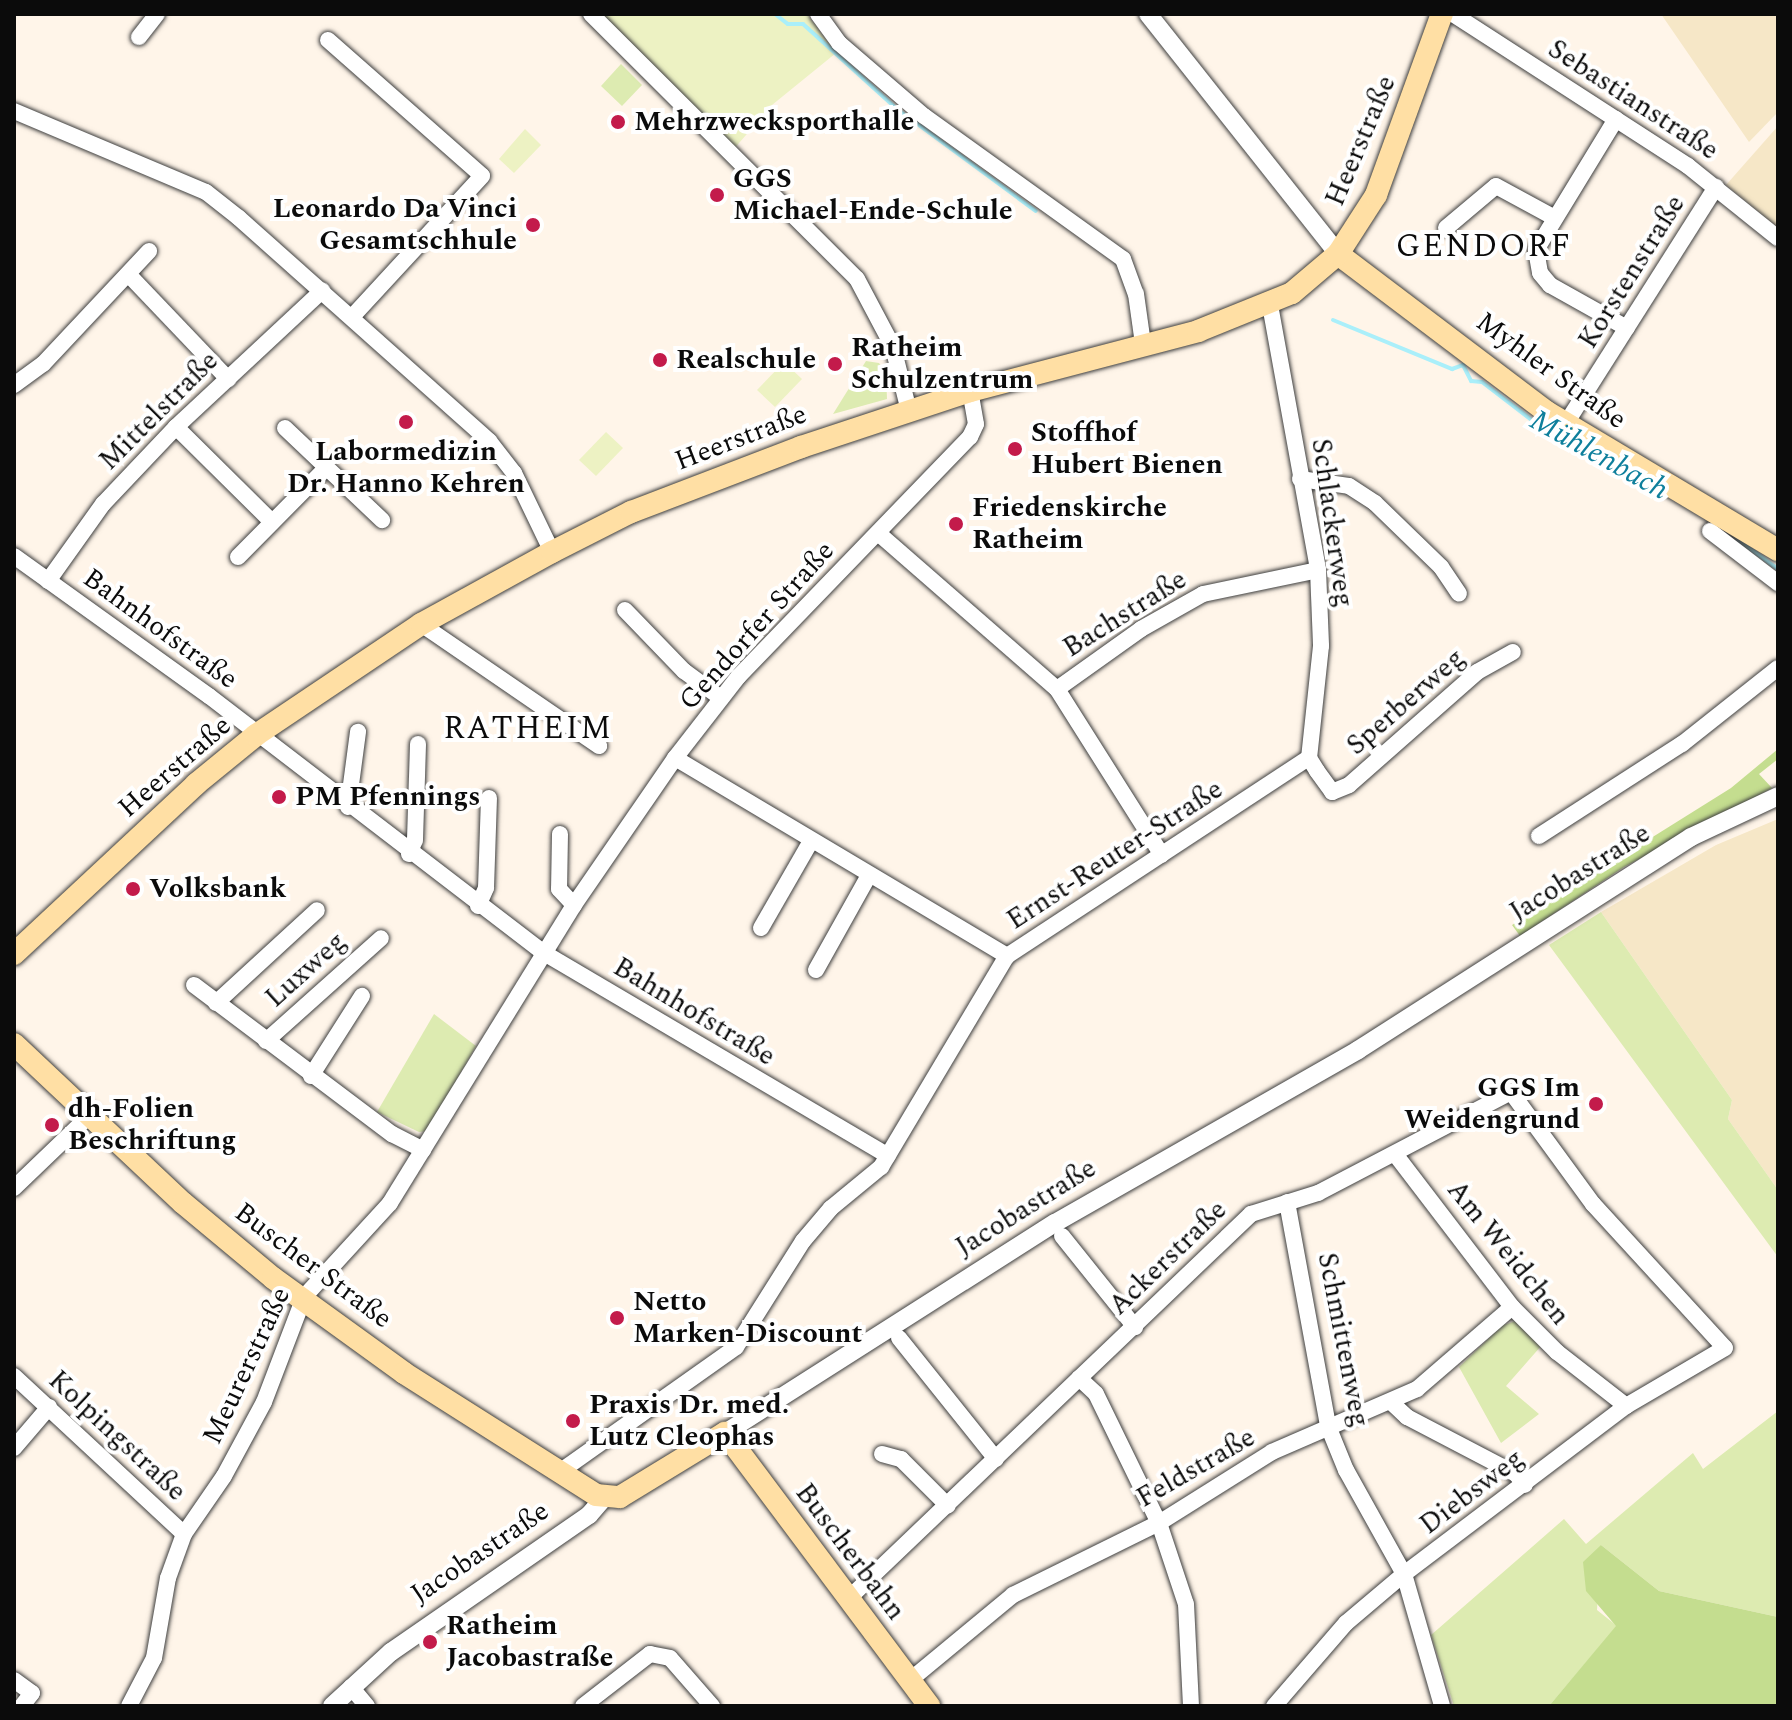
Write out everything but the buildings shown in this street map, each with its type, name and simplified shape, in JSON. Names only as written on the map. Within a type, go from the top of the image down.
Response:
[{"type":"main road","name":"Heerstraße","points":[[14,954],[193,787],[256,735],[421,624],[552,552],[646,506],[909,411],[1270,305],[1338,254],[1362,223],[1386,174],[1442,14]]},
{"type":"main road","name":"Myhler Straße","points":[[1338,254],[1565,425],[1778,550]]},
{"type":"main road","name":"Buscher Straße","points":[[14,1044],[183,1203],[304,1297],[404,1373],[603,1499]]},
{"type":"main road","name":"Jacobastraße","points":[[603,1499],[620,1497],[725,1433]]},
{"type":"main road","name":"Buscherbahn","points":[[725,1433],[929,1706]]},
{"type":"street","points":[[139,37],[157,14]]},
{"type":"street","points":[[591,14],[857,279],[893,347],[909,411]]},
{"type":"street","points":[[818,14],[839,43],[924,116],[1123,259],[1136,294],[1143,344]]},
{"type":"street","points":[[1148,14],[1338,254]]},
{"type":"street","name":"Sebastianstraße","points":[[1453,14],[1716,187],[1778,238]]},
{"type":"street","points":[[328,40],[482,176],[352,317]]},
{"type":"street","points":[[14,111],[206,192],[352,317],[489,441],[514,473],[552,552]]},
{"type":"street","points":[[1616,119],[1553,217],[1536,250],[1540,273],[1550,285],[1627,328]]},
{"type":"street","points":[[1446,228],[1496,186],[1553,217]]},
{"type":"street","name":"Korstenstraße","points":[[1565,425],[1716,187]]},
{"type":"street","points":[[14,385],[43,364],[149,251]]},
{"type":"street","points":[[129,275],[228,379]]},
{"type":"street","name":"Mittelstraße","points":[[48,581],[103,504],[176,427],[322,291]]},
{"type":"street","name":"Schlackerweg","points":[[1270,305],[1279,333],[1300,479],[1318,570],[1321,646],[1309,758]]},
{"type":"street","name":"Gendorfer Straße","points":[[544,953],[675,758],[721,698],[970,437],[976,424],[970,391]]},
{"type":"street","points":[[176,427],[271,521]]},
{"type":"street","points":[[285,428],[382,520]]},
{"type":"street","points":[[238,557],[325,469]]},
{"type":"street","points":[[1300,479],[1349,486],[1375,503],[1441,567],[1459,594]]},
{"type":"street","points":[[1710,531],[1778,583]]},
{"type":"street","points":[[878,533],[1057,689],[1162,855]]},
{"type":"street","name":"Bahnhofstraße","points":[[14,556],[544,953],[888,1156]]},
{"type":"street","name":"Bachstraße","points":[[1057,689],[1141,629],[1203,594],[1318,570]]},
{"type":"street","points":[[625,610],[684,671],[721,698]]},
{"type":"street","points":[[421,624],[599,746]]},
{"type":"street","name":"Sperberweg","points":[[1309,758],[1332,792],[1349,785],[1477,672],[1513,652]]},
{"type":"street","points":[[1539,836],[1682,744],[1778,668]]},
{"type":"street","points":[[348,807],[358,732]]},
{"type":"street","points":[[409,854],[415,840],[418,744]]},
{"type":"street","points":[[675,758],[1007,956]]},
{"type":"street","name":"Ernst-Reuter-Straße","points":[[561,1471],[728,1356],[761,1314],[803,1241],[888,1156],[1007,956],[1309,758]]},
{"type":"street","name":"Jacobastraße","points":[[725,1433],[1055,1223],[1433,1001],[1691,837],[1778,796]]},
{"type":"street","points":[[478,906],[486,888],[489,798]]},
{"type":"street","points":[[560,834],[559,889],[574,905]]},
{"type":"street","points":[[761,928],[811,841]]},
{"type":"street","points":[[816,970],[869,875]]},
{"type":"street","name":"Luxweg","points":[[216,1003],[317,910]]},
{"type":"street","name":"Luxweg","points":[[266,1041],[381,938]]},
{"type":"street","name":"Meurerstraße","points":[[129,1706],[154,1658],[168,1578],[184,1534],[224,1476],[264,1402],[304,1297],[390,1203],[544,953]]},
{"type":"street","name":"Luxweg","points":[[194,985],[311,1076],[392,1134],[423,1150]]},
{"type":"street","name":"Luxweg","points":[[311,1076],[362,996]]},
{"type":"street","name":"Ackerstraße","points":[[847,1600],[1251,1214],[1318,1193],[1511,1092],[1593,1204],[1725,1348]]},
{"type":"street","points":[[14,1188],[90,1115]]},
{"type":"street","name":"Am Weidchen","points":[[1395,1154],[1512,1307],[1557,1352],[1626,1406]]},
{"type":"street","name":"Schmittenweg","points":[[1287,1202],[1300,1250],[1328,1426],[1346,1470],[1404,1574],[1442,1706]]},
{"type":"street","points":[[1062,1236],[1135,1327]]},
{"type":"street","name":"Feldstraße","points":[[909,1681],[1013,1595],[1159,1523],[1272,1452],[1328,1426],[1392,1403],[1439,1374],[1512,1307]]},
{"type":"street","points":[[899,1338],[996,1459]]},
{"type":"street","name":"Diebsweg","points":[[1274,1706],[1346,1623],[1404,1574],[1626,1406],[1725,1348]]},
{"type":"street","name":"Kolpingstraße","points":[[14,1376],[184,1534]]},
{"type":"street","points":[[1079,1378],[1096,1394],[1159,1523],[1186,1604],[1191,1706]]},
{"type":"street","points":[[1392,1403],[1407,1417],[1516,1474],[1525,1485]]},
{"type":"street","points":[[14,1448],[49,1407]]},
{"type":"street","points":[[882,1454],[901,1459],[948,1506]]},
{"type":"street","name":"Jacobastraße","points":[[332,1706],[420,1630],[589,1515],[603,1499]]},
{"type":"street","points":[[583,1706],[640,1657],[659,1654],[670,1658],[712,1706]]},
{"type":"street","points":[[14,1680],[32,1693],[22,1706]]},
{"type":"street","points":[[351,1687],[367,1706]]},
{"type":"shaded area","points":[[1661,14],[1778,14],[1778,112],[1749,142]]},
{"type":"shaded area","points":[[1778,126],[1778,228],[1726,185]]},
{"type":"shaded area","points":[[1778,819],[1778,1190],[1728,1119],[1732,1100],[1601,912],[1716,845]]},
{"type":"green space","points":[[602,14],[807,14],[836,53],[772,105],[733,150]]},
{"type":"green space","points":[[621,64],[642,85],[622,106],[601,86]]},
{"type":"green space","points":[[525,129],[541,145],[514,173],[499,159]]},
{"type":"green space","points":[[866,361],[879,363],[886,372],[887,399],[833,414]]},
{"type":"green space","points":[[784,362],[802,379],[775,407],[757,390]]},
{"type":"green space","points":[[606,432],[623,448],[596,476],[579,460]]},
{"type":"green space","points":[[1778,749],[1778,759],[1759,774],[1772,788],[1624,867],[1520,936],[1512,925],[1731,788]]},
{"type":"green space","points":[[1601,912],[1732,1100],[1728,1119],[1778,1190],[1778,1257],[1549,945]]},
{"type":"green space","points":[[434,1014],[476,1046],[427,1131],[419,1132],[377,1112]]},
{"type":"green space","points":[[1516,1321],[1542,1345],[1506,1386],[1539,1414],[1501,1443],[1459,1367],[1503,1325]]},
{"type":"green space","points":[[1778,1411],[1778,1617],[1659,1591],[1601,1545],[1597,1610],[1617,1626],[1549,1706],[1454,1706],[1431,1635],[1564,1519],[1586,1544],[1693,1453],[1703,1469]]},
{"type":"green space","points":[[1601,1545],[1659,1591],[1778,1617],[1778,1706],[1549,1706],[1616,1626],[1586,1591],[1583,1562]]},
{"type":"waterway","name":"Mühlenbach","points":[[775,14],[788,24],[803,24],[897,109],[1036,211]]},
{"type":"waterway","name":"Mühlenbach","points":[[1333,320],[1452,369],[1463,365],[1471,381],[1482,382],[1546,431],[1646,484]]},
{"type":"waterway","name":"Mühlenbach","points":[[1726,531],[1778,569]]},
{"type":"place","name":"Mehrzwecksporthalle","points":[[618,122]]},
{"type":"place","name":"GGS Michael-Ende-Schule","points":[[717,195]]},
{"type":"place","name":"Leonardo Da Vinci Gesamtschhule","points":[[533,225]]},
{"type":"place","name":"Realschule","points":[[660,360]]},
{"type":"place","name":"Ratheim Schulzentrum","points":[[835,364]]},
{"type":"place","name":"Labormedizin Dr. Hanno Kehren","points":[[406,422]]},
{"type":"place","name":"Stoffhof Hubert Bienen","points":[[1015,449]]},
{"type":"place","name":"Friedenskirche Ratheim","points":[[956,524]]},
{"type":"place","name":"PM Pfennings","points":[[279,797]]},
{"type":"place","name":"Volksbank","points":[[133,889]]},
{"type":"place","name":"GGS Im Weidengrund","points":[[1596,1104]]},
{"type":"place","name":"dh-Folien Beschriftung","points":[[52,1125]]},
{"type":"place","name":"Netto Marken-Discount","points":[[617,1318]]},
{"type":"place","name":"Praxis Dr. med. Lutz Cleophas","points":[[573,1421]]},
{"type":"place","name":"Ratheim Jacobastraße","points":[[430,1642]]},
{"type":"district","name":"GENDORF","points":[[1484,247]]},
{"type":"district","name":"RATHEIM","points":[[528,729]]}]
